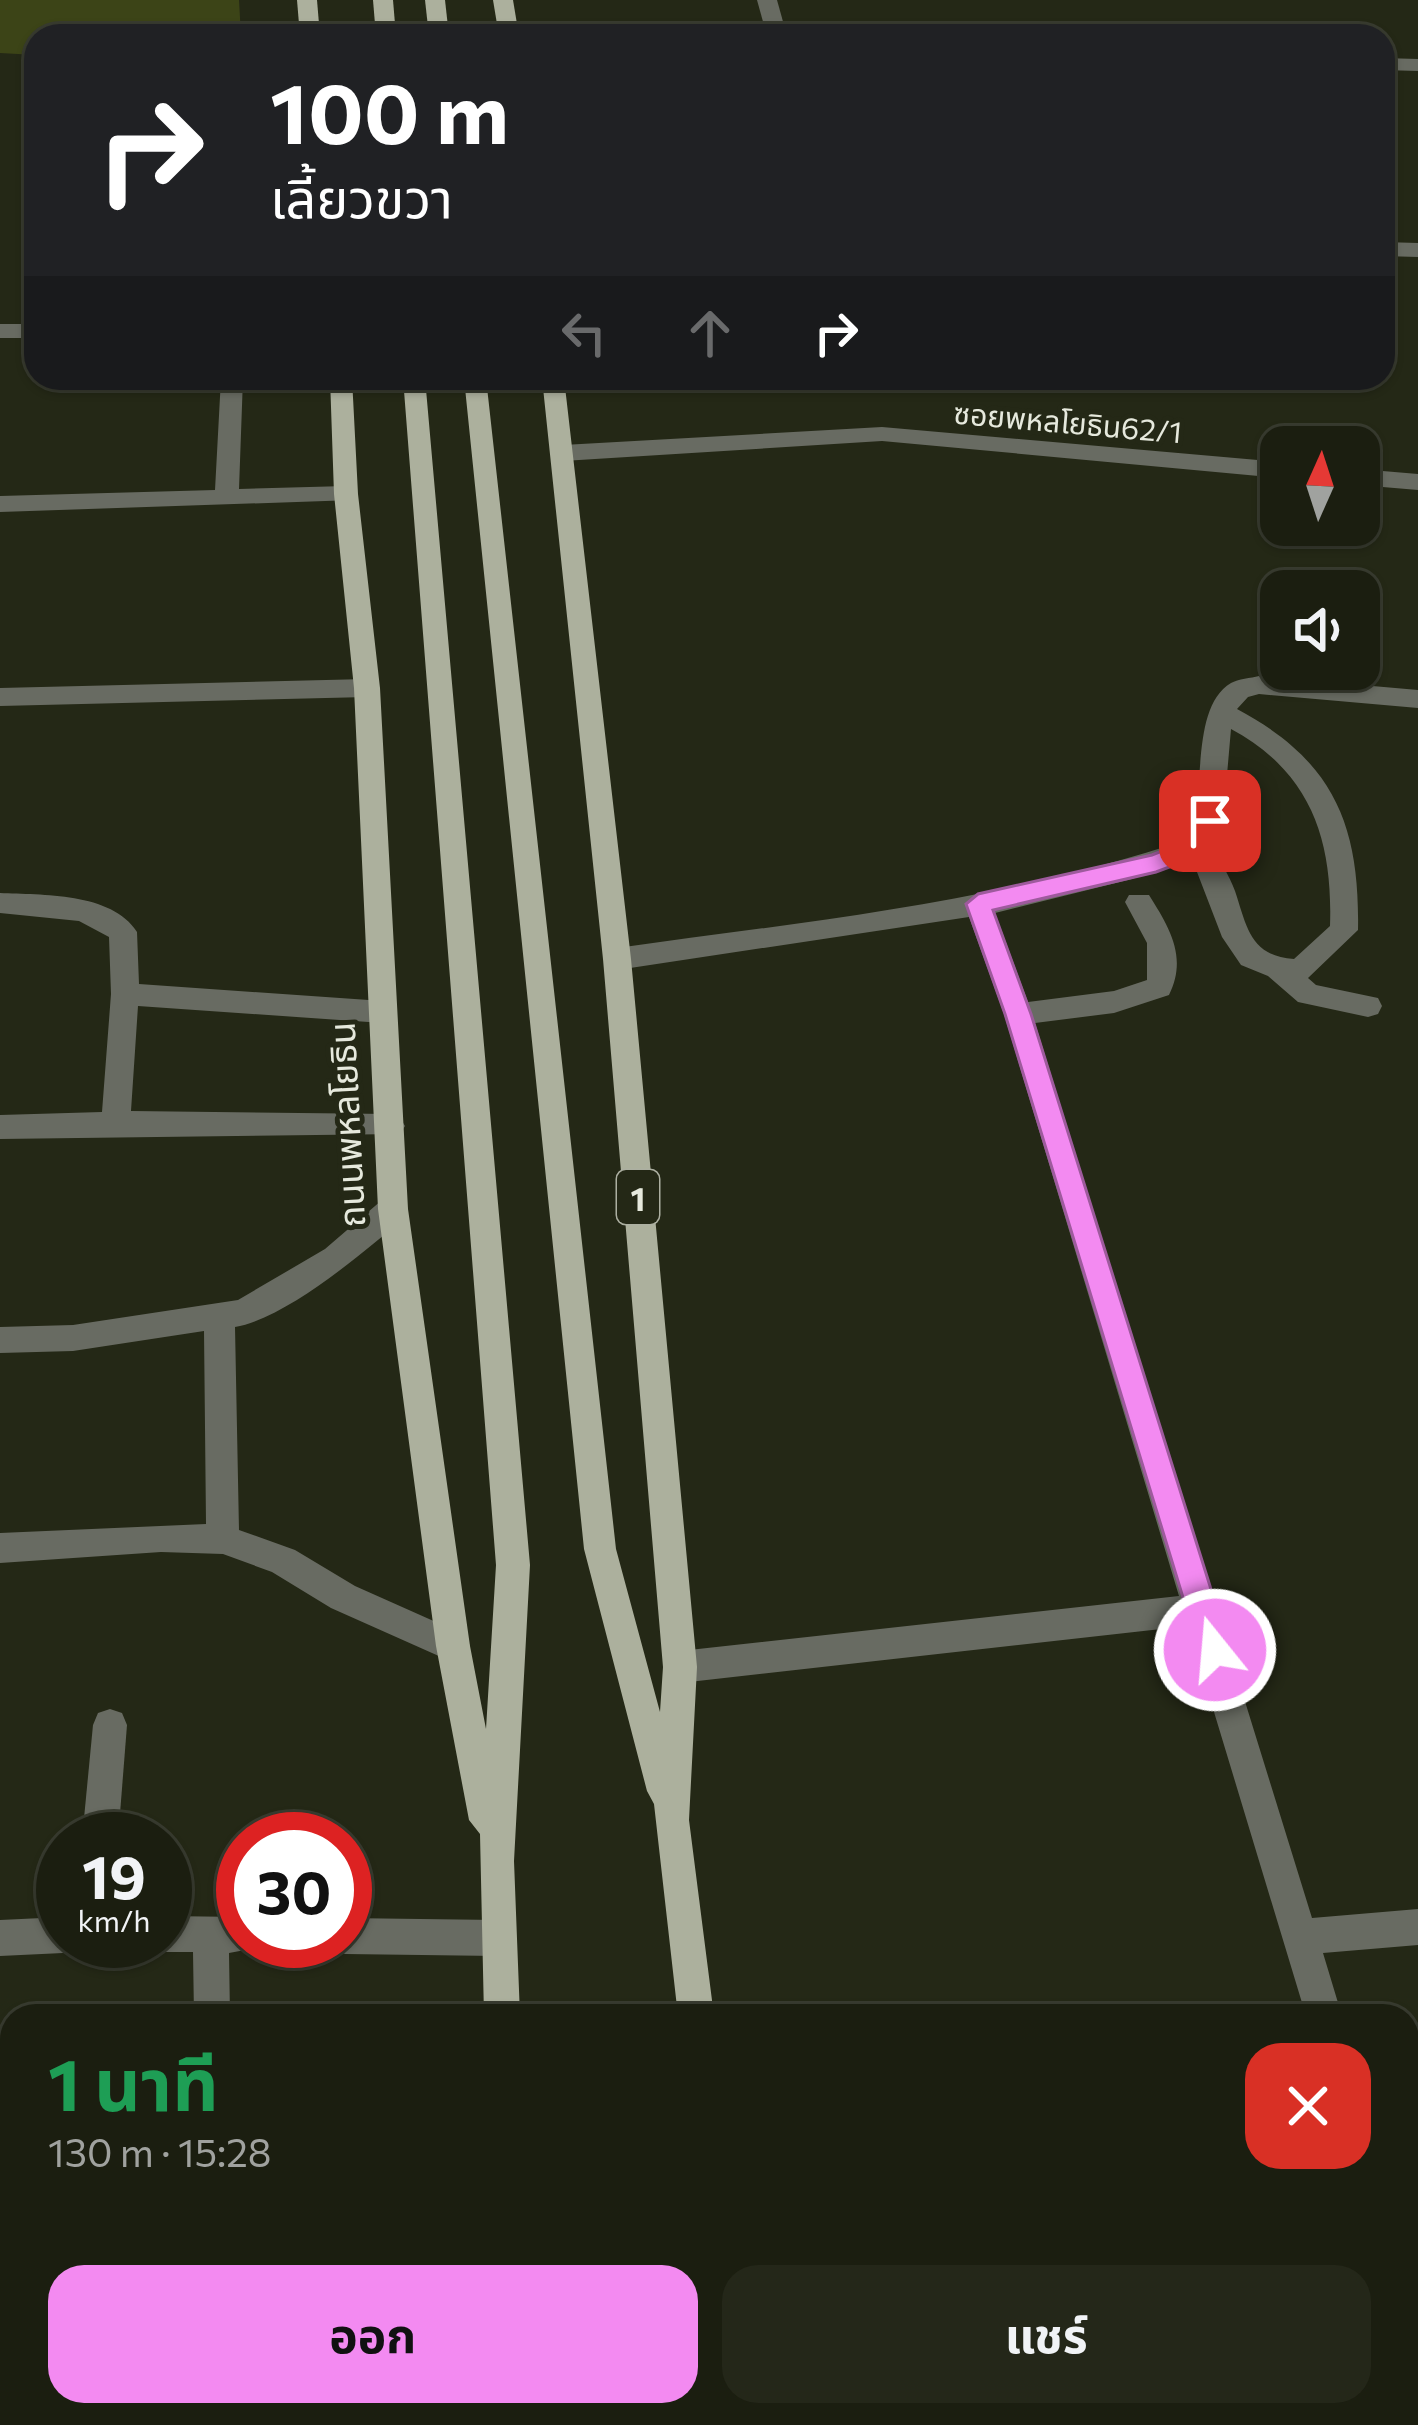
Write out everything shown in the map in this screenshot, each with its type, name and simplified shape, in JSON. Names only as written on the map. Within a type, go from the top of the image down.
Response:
[{"type":"main road","name":"ถนนพหลโยธิน","points":[[342,390],[346,494],[368,688],[392,1208],[453,1646],[496,1861]]},
{"type":"main road","name":"ถนนพหลโยธิน","points":[[415,390],[513,1565],[496,1861],[501,2004]]},
{"type":"main road","points":[[476,390],[600,1549],[671,1820]]},
{"type":"main road","name":"1","points":[[555,390],[617,958],[680,1667],[671,1820],[694,2004]]},
{"type":"street","points":[[227,497],[231,390]]},
{"type":"street","name":"ซอยพหลโยธิน62/1","points":[[563,453],[881,434],[1260,468]]},
{"type":"street","points":[[1380,479],[1418,482]]},
{"type":"street","points":[[0,504],[346,494]]},
{"type":"street","points":[[617,958],[978,904],[1156,863],[1198,846],[1210,821],[1220,711],[1239,691],[1259,686],[1418,698]]},
{"type":"street","points":[[0,698],[368,688]]},
{"type":"street","points":[[1220,711],[1256,728],[1287,752],[1334,814],[1347,886],[1344,930],[1300,970],[1278,970]]},
{"type":"street","points":[[1198,846],[1220,887],[1231,936],[1248,957],[1278,970],[1308,994],[1368,1006]]},
{"type":"street","points":[[1018,1014],[1114,1002],[1159,987],[1166,970],[1165,943],[1139,902]]},
{"type":"street","points":[[0,903],[77,909],[106,917],[123,932],[125,994],[116,1123]]},
{"type":"street","points":[[978,904],[1018,1014],[1320,2004]]},
{"type":"street","points":[[125,994],[383,1012]]},
{"type":"street","points":[[0,1127],[116,1123],[390,1126]]},
{"type":"street","points":[[0,1340],[73,1338],[244,1312],[336,1258],[392,1208]]},
{"type":"street","points":[[219,1316],[223,1539]]},
{"type":"street","points":[[0,1548],[223,1539],[283,1561],[343,1597],[453,1646]]},
{"type":"street","points":[[680,1667],[1203,1609]]},
{"type":"street","points":[[102,1812],[110,1725]]},
{"type":"street","points":[[1298,1937],[1418,1927]]},
{"type":"street","points":[[0,1938],[36,1936]]},
{"type":"street","points":[[372,1936],[497,1938]]},
{"type":"street","points":[[214,2004],[221,1968]]},
{"type":"green space","points":[[0,0],[239,0],[240,24],[24,24],[24,54],[0,53]]},
{"type":"route","points":[[1210,821],[1198,846],[1156,863],[978,904],[1018,1014],[1215,1650]]}]
